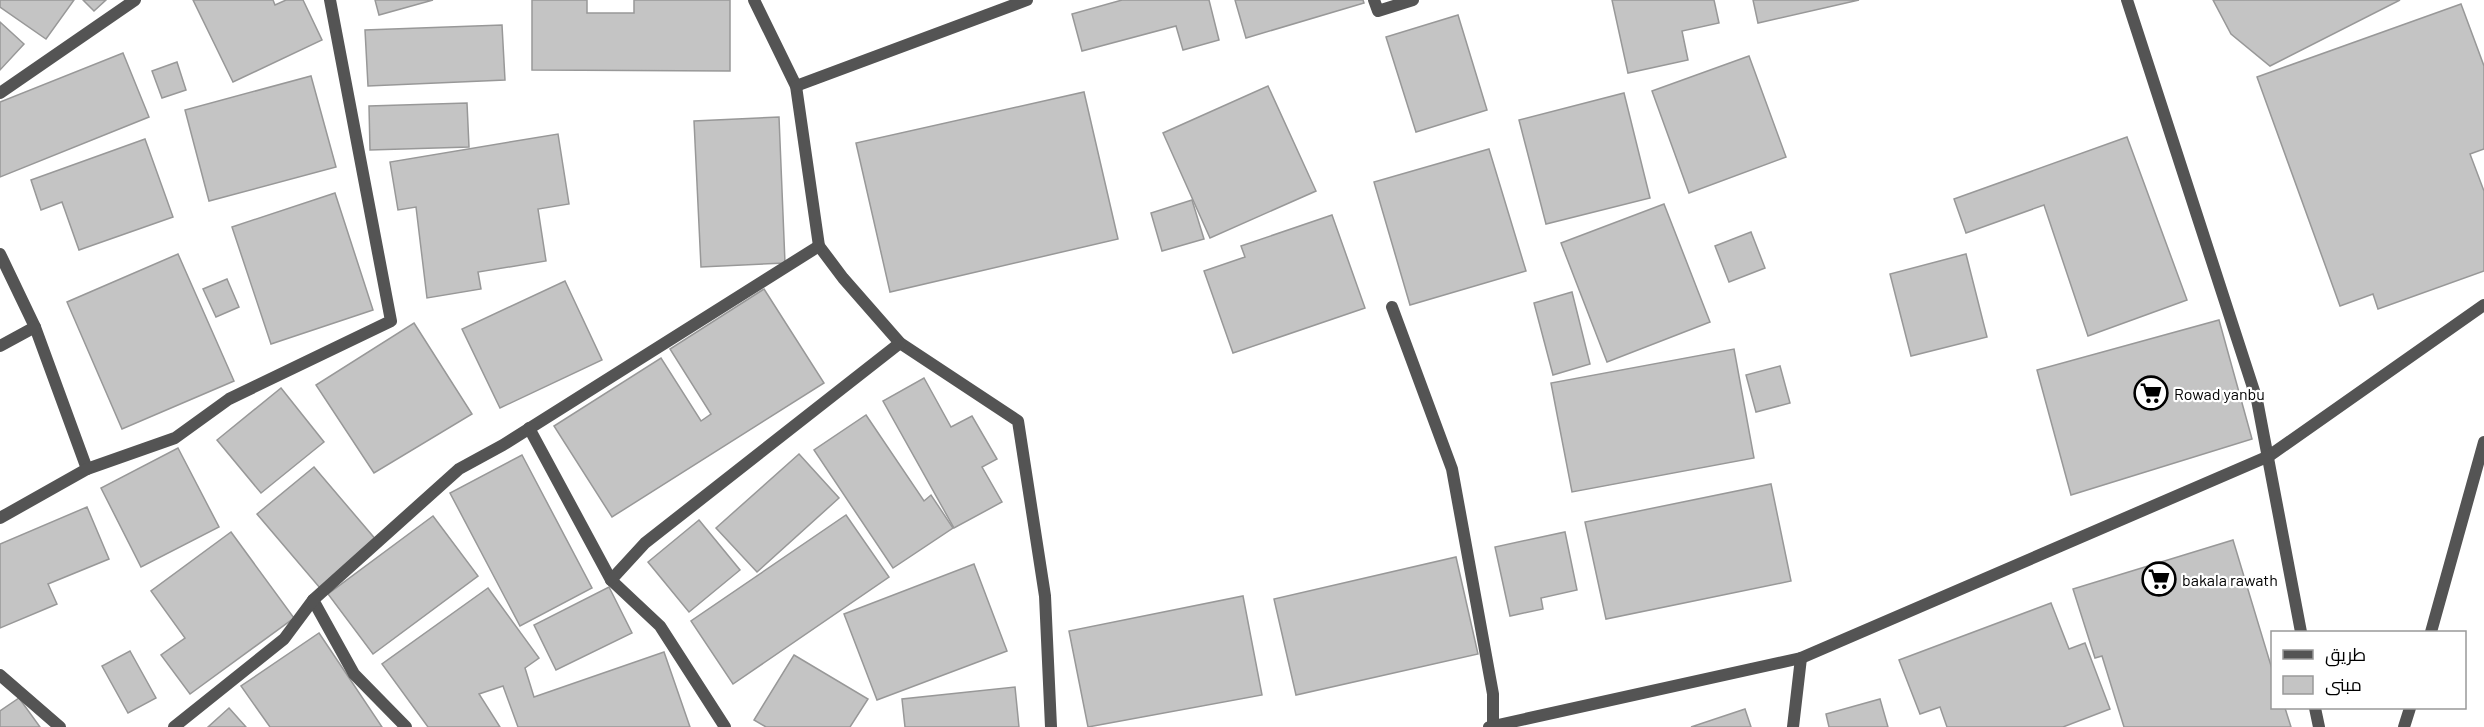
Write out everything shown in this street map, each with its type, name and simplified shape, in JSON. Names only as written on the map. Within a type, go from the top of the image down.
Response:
[{"type":"street","points":[[0,93],[135,0]]},
{"type":"street","points":[[0,518],[87,469],[175,438],[229,399],[391,321],[330,0]]},
{"type":"street","points":[[754,0],[796,86],[819,246],[843,278],[900,343],[1018,421],[1045,596],[1051,727]]},
{"type":"street","points":[[796,86],[1027,0]]},
{"type":"street","points":[[1374,0],[1378,11],[1413,0]]},
{"type":"street","points":[[2127,0],[2257,400],[2301,631]]},
{"type":"street","points":[[174,727],[284,639],[313,600],[459,469],[529,428],[819,246]]},
{"type":"street","points":[[0,254],[34,327],[87,469]]},
{"type":"street","points":[[1392,307],[1452,469],[1493,694],[1492,727],[1801,658],[2269,456],[2484,305]]},
{"type":"street","points":[[0,346],[34,327]]},
{"type":"street","points":[[611,580],[645,543],[900,343]]},
{"type":"street","points":[[529,428],[611,580],[660,626],[725,727]]},
{"type":"street","points":[[2432,631],[2484,442]]},
{"type":"street","points":[[313,600],[354,674],[406,727]]},
{"type":"street","points":[[1793,727],[1801,658]]},
{"type":"street","points":[[0,675],[60,727]]},
{"type":"street","points":[[2315,709],[2319,727]]},
{"type":"street","points":[[2404,727],[2410,709]]},
{"type":"building","points":[[0,0],[74,0],[46,39],[0,7]]},
{"type":"building","points":[[83,0],[106,0],[94,11]]},
{"type":"building","points":[[193,0],[273,0],[275,5],[286,0],[303,0],[322,40],[233,82]]},
{"type":"building","points":[[375,0],[433,0],[379,15]]},
{"type":"building","points":[[532,0],[587,0],[587,13],[634,13],[634,0],[730,0],[730,71],[532,70]]},
{"type":"building","points":[[1122,0],[1209,0],[1219,40],[1183,50],[1176,26],[1082,51],[1072,14]]},
{"type":"building","points":[[1235,0],[1363,0],[1364,3],[1246,38]]},
{"type":"building","points":[[1612,0],[1714,0],[1719,23],[1682,31],[1688,60],[1628,73]]},
{"type":"building","points":[[1753,0],[1859,0],[1758,23]]},
{"type":"building","points":[[2213,0],[2400,0],[2270,66],[2231,34]]},
{"type":"building","points":[[2461,4],[2484,66],[2484,149],[2470,154],[2484,191],[2484,271],[2378,309],[2373,294],[2340,306],[2257,77]]},
{"type":"building","points":[[1458,15],[1487,110],[1416,132],[1386,37]]},
{"type":"building","points":[[0,22],[24,44],[0,70]]},
{"type":"building","points":[[502,25],[505,80],[368,86],[365,30]]},
{"type":"building","points":[[123,53],[149,117],[0,177],[0,102]]},
{"type":"building","points":[[1749,56],[1786,157],[1689,193],[1652,91]]},
{"type":"building","points":[[177,62],[186,90],[162,98],[152,71]]},
{"type":"building","points":[[311,76],[336,167],[209,201],[185,110]]},
{"type":"building","points":[[1268,86],[1316,191],[1210,238],[1163,133]]},
{"type":"building","points":[[1084,92],[1118,239],[890,292],[856,143]]},
{"type":"building","points":[[1624,93],[1650,198],[1546,224],[1519,120]]},
{"type":"building","points":[[467,103],[469,147],[370,150],[369,106]]},
{"type":"building","points":[[779,117],[785,263],[701,267],[694,121]]},
{"type":"building","points":[[558,134],[569,204],[538,209],[546,261],[478,272],[481,289],[427,298],[416,207],[398,210],[390,162]]},
{"type":"building","points":[[2127,137],[2187,300],[2088,336],[2044,205],[1966,233],[1954,199]]},
{"type":"building","points":[[145,139],[173,217],[79,250],[62,202],[41,210],[31,180]]},
{"type":"building","points":[[1489,149],[1526,271],[1410,305],[1374,182]]},
{"type":"building","points":[[335,193],[373,310],[271,344],[232,227]]},
{"type":"building","points":[[1192,200],[1204,239],[1162,251],[1151,213]]},
{"type":"building","points":[[1664,204],[1710,322],[1607,362],[1561,243]]},
{"type":"building","points":[[1332,215],[1365,308],[1233,353],[1204,271],[1245,257],[1241,246]]},
{"type":"building","points":[[1751,232],[1765,268],[1729,282],[1715,246]]},
{"type":"building","points":[[178,254],[234,381],[122,429],[67,302]]},
{"type":"building","points":[[1966,254],[1987,337],[1911,356],[1890,274]]},
{"type":"building","points":[[227,279],[239,307],[216,317],[203,289]]},
{"type":"building","points":[[565,281],[602,360],[500,408],[462,329]]},
{"type":"building","points":[[764,289],[824,383],[612,517],[554,426],[661,358],[701,421],[711,414],[670,349]]},
{"type":"building","points":[[1572,292],[1590,364],[1553,375],[1534,303]]},
{"type":"building","points":[[2219,320],[2252,439],[2071,495],[2037,370]]},
{"type":"building","points":[[414,323],[472,414],[374,473],[316,385]]},
{"type":"building","points":[[1734,349],[1754,458],[1572,492],[1551,383]]},
{"type":"building","points":[[1780,366],[1790,403],[1756,412],[1746,375]]},
{"type":"building","points":[[924,378],[951,427],[972,416],[997,459],[982,467],[1002,502],[954,528],[883,401]]},
{"type":"building","points":[[281,388],[324,442],[261,493],[217,440]]},
{"type":"building","points":[[866,415],[924,501],[931,495],[953,528],[893,568],[814,450]]},
{"type":"building","points":[[178,448],[219,527],[141,567],[101,488]]},
{"type":"building","points":[[799,454],[839,498],[757,572],[716,528]]},
{"type":"building","points":[[522,455],[592,588],[520,626],[450,493]]},
{"type":"building","points":[[314,467],[377,541],[320,588],[257,514]]},
{"type":"building","points":[[1771,484],[1791,581],[1606,619],[1585,522]]},
{"type":"building","points":[[87,507],[109,559],[48,584],[57,604],[0,628],[0,544]]},
{"type":"building","points":[[846,515],[889,577],[733,684],[691,621]]},
{"type":"building","points":[[433,516],[478,576],[373,654],[328,594]]},
{"type":"building","points":[[699,520],[740,570],[689,612],[648,562]]},
{"type":"building","points":[[231,532],[294,618],[190,694],[161,655],[185,638],[151,591]]},
{"type":"building","points":[[1565,532],[1577,590],[1541,598],[1543,609],[1510,616],[1495,547]]},
{"type":"building","points":[[2233,540],[2271,666],[2271,709],[2285,709],[2291,727],[2124,727],[2102,656],[2095,658],[2073,589]]},
{"type":"building","points":[[1456,557],[1478,654],[1296,695],[1274,599]]},
{"type":"building","points":[[974,564],[1007,651],[877,700],[844,614]]},
{"type":"building","points":[[609,587],[632,633],[556,670],[534,625]]},
{"type":"building","points":[[488,588],[539,658],[525,668],[534,697],[664,652],[690,727],[518,727],[503,686],[479,694],[500,727],[428,727],[382,664]]},
{"type":"building","points":[[1243,596],[1262,695],[1088,727],[1069,631]]},
{"type":"building","points":[[2051,603],[2069,649],[2085,643],[2110,709],[2063,727],[1947,727],[1940,707],[1920,714],[1899,660]]},
{"type":"building","points":[[319,633],[382,727],[270,727],[241,686]]},
{"type":"building","points":[[130,651],[156,698],[128,713],[102,666]]},
{"type":"building","points":[[794,655],[868,699],[850,727],[766,727],[754,720]]},
{"type":"building","points":[[1015,687],[1019,727],[905,727],[902,699]]},
{"type":"building","points":[[19,698],[40,727],[0,727],[0,711]]},
{"type":"building","points":[[1880,699],[1888,727],[1829,727],[1826,714]]},
{"type":"building","points":[[229,708],[246,727],[208,727]]},
{"type":"building","points":[[1745,709],[1751,727],[1691,727]]},
{"type":"place","name":"Rowad yanbu","points":[[2151,393]]},
{"type":"place","name":"bakala rawath","points":[[2159,579]]}]
